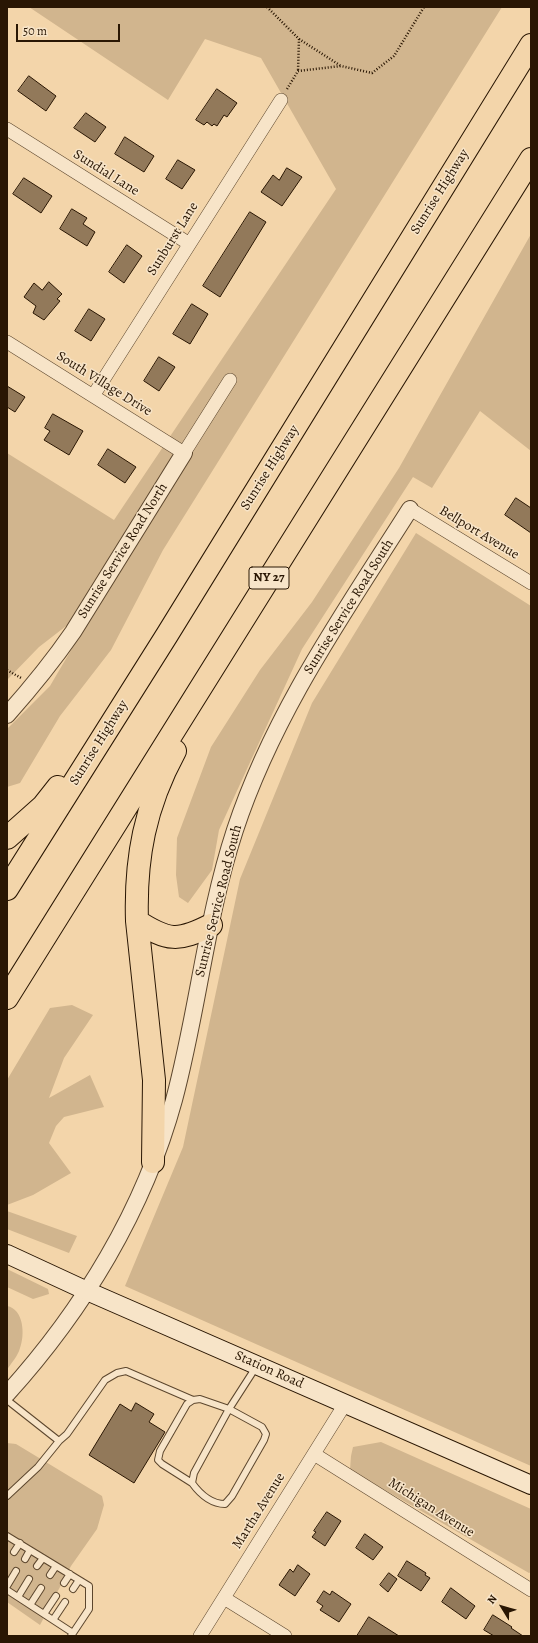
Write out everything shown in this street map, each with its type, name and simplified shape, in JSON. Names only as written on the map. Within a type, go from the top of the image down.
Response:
[{"type":"highway","name":"Sunrise Highway","points":[[7,889],[167,635],[531,45]]},
{"type":"highway","name":"NY 27","points":[[7,998],[531,159]]},
{"type":"highway","points":[[153,1162],[154,1080],[137,921],[136,896],[140,846],[152,801],[162,776],[204,704],[250,609]]},
{"type":"highway","points":[[7,838],[32,816],[54,792],[167,635]]},
{"type":"highway","points":[[137,921],[151,930],[170,937],[182,937],[194,934],[211,925]]},
{"type":"main road","name":"Station Road","points":[[7,1254],[87,1291],[531,1485]]},
{"type":"street","name":"Sunburst Lane","points":[[93,396],[188,243],[281,100]]},
{"type":"street","name":"Sundial Lane","points":[[7,129],[188,243]]},
{"type":"street","name":"South Village Drive","points":[[7,342],[184,453]]},
{"type":"street","name":"Sunrise Service Road North","points":[[7,715],[38,680],[73,632],[230,380]]},
{"type":"street","name":"Bellport Avenue","points":[[410,510],[531,583]]},
{"type":"street","name":"Sunrise Service Road South","points":[[7,1394],[44,1351],[87,1291],[130,1214],[153,1162],[173,1101],[222,877],[235,831],[261,761],[279,724],[320,649],[410,510]]},
{"type":"street","name":"Martha Avenue","points":[[200,1636],[345,1404]]},
{"type":"street","name":"Michigan Avenue","points":[[314,1454],[531,1590]]},
{"type":"street","points":[[224,1598],[285,1636]]},
{"type":"lane","points":[[192,1484],[194,1473],[229,1409],[256,1365]]},
{"type":"lane","points":[[7,1496],[38,1467],[67,1434],[105,1380],[117,1373],[126,1371],[193,1400]]},
{"type":"lane","points":[[200,1399],[229,1409],[262,1427],[266,1434],[232,1496],[225,1504],[217,1504],[198,1492],[192,1484],[158,1460],[160,1451],[187,1404],[193,1400],[200,1399]]},
{"type":"lane","points":[[7,1400],[60,1441]]},
{"type":"lane","points":[[7,1536],[88,1586],[89,1609],[72,1634],[54,1620],[7,1590]]},
{"type":"lane","points":[[14,1552],[20,1543]]},
{"type":"lane","points":[[24,1559],[30,1550]]},
{"type":"lane","points":[[37,1566],[43,1558]]},
{"type":"lane","points":[[50,1575],[56,1566]]},
{"type":"lane","points":[[7,1586],[16,1571]]},
{"type":"lane","points":[[64,1583],[70,1574]]},
{"type":"lane","points":[[18,1597],[29,1579]]},
{"type":"lane","points":[[73,1589],[79,1580]]},
{"type":"lane","points":[[30,1605],[42,1588]]},
{"type":"lane","points":[[44,1614],[56,1596]]},
{"type":"lane","points":[[54,1620],[65,1602]]},
{"type":"path","points":[[266,7],[299,39],[342,66],[372,73],[394,56],[424,7]]},
{"type":"path","points":[[281,100],[298,71],[299,39]]},
{"type":"path","points":[[298,71],[342,66]]},
{"type":"shaded area","points":[[29,7],[502,7],[163,550],[111,650],[60,716],[20,783],[7,787],[7,729],[50,686],[101,599],[39,647],[7,680],[7,453],[114,520],[336,189],[261,58],[205,39],[168,100]]},
{"type":"shaded area","points":[[531,234],[531,451],[480,411],[432,488],[413,477],[302,649],[219,830],[212,870],[188,903],[179,897],[176,875],[177,838],[211,747],[260,670],[312,602],[399,468]]},
{"type":"shaded area","points":[[416,533],[531,606],[531,1466],[125,1286],[183,1147],[240,879],[312,703]]},
{"type":"shaded area","points":[[72,1005],[93,1015],[64,1058],[49,1098],[90,1075],[104,1107],[64,1117],[56,1126],[49,1143],[71,1173],[33,1195],[7,1205],[7,1080],[50,1008]]},
{"type":"shaded area","points":[[7,1211],[77,1236],[69,1253],[7,1229]]},
{"type":"shaded area","points":[[7,1269],[48,1289],[49,1294],[33,1299],[7,1287]]},
{"type":"shaded area","points":[[7,1306],[13,1308],[17,1312],[22,1323],[23,1330],[22,1343],[19,1351],[7,1370]]},
{"type":"shaded area","points":[[381,1442],[531,1509],[531,1572],[529,1573],[350,1470],[353,1447]]},
{"type":"shaded area","points":[[7,1443],[16,1444],[102,1496],[104,1505],[97,1529],[71,1566],[40,1625],[7,1602]]},
{"type":"building","points":[[29,76],[56,96],[46,111],[18,91]]},
{"type":"building","points":[[217,89],[237,103],[227,117],[224,115],[217,126],[214,124],[212,126],[207,122],[204,125],[196,120]]},
{"type":"building","points":[[86,113],[106,127],[95,142],[74,128]]},
{"type":"building","points":[[125,137],[154,156],[144,172],[115,154]]},
{"type":"building","points":[[178,160],[195,170],[182,189],[166,179]]},
{"type":"building","points":[[287,168],[302,177],[282,206],[261,192],[273,175],[279,180]]},
{"type":"building","points":[[24,178],[52,196],[41,213],[13,194]]},
{"type":"building","points":[[72,209],[87,218],[83,224],[95,232],[87,246],[60,229]]},
{"type":"building","points":[[250,212],[266,222],[220,297],[203,286]]},
{"type":"building","points":[[127,245],[142,256],[124,283],[109,272]]},
{"type":"building","points":[[49,282],[62,294],[57,299],[60,301],[44,320],[33,313],[36,306],[24,297],[34,283],[42,290]]},
{"type":"building","points":[[192,304],[208,314],[190,344],[173,334]]},
{"type":"building","points":[[89,309],[105,319],[91,341],[75,331]]},
{"type":"building","points":[[159,357],[175,367],[159,391],[144,381]]},
{"type":"building","points":[[7,386],[25,397],[15,412],[7,407]]},
{"type":"building","points":[[53,414],[83,431],[69,455],[44,440],[50,431],[45,428]]},
{"type":"building","points":[[108,449],[136,467],[125,483],[98,465]]},
{"type":"building","points":[[516,498],[531,508],[531,533],[505,515]]},
{"type":"building","points":[[136,1403],[154,1414],[149,1422],[165,1432],[134,1483],[89,1455],[120,1404],[131,1411]]},
{"type":"building","points":[[327,1512],[341,1521],[325,1546],[312,1537],[316,1532],[314,1531]]},
{"type":"building","points":[[365,1534],[383,1547],[373,1560],[356,1548]]},
{"type":"building","points":[[407,1561],[426,1573],[425,1575],[430,1578],[421,1591],[398,1576]]},
{"type":"building","points":[[298,1565],[310,1574],[295,1596],[279,1585],[290,1569],[293,1572]]},
{"type":"building","points":[[389,1573],[397,1579],[388,1592],[380,1585]]},
{"type":"building","points":[[451,1588],[475,1606],[466,1619],[442,1602]]},
{"type":"building","points":[[324,1591],[330,1595],[332,1591],[351,1604],[339,1622],[320,1610],[323,1606],[317,1602]]},
{"type":"building","points":[[493,1615],[523,1636],[494,1636],[484,1630]]},
{"type":"building","points":[[369,1617],[399,1636],[357,1636]]}]
